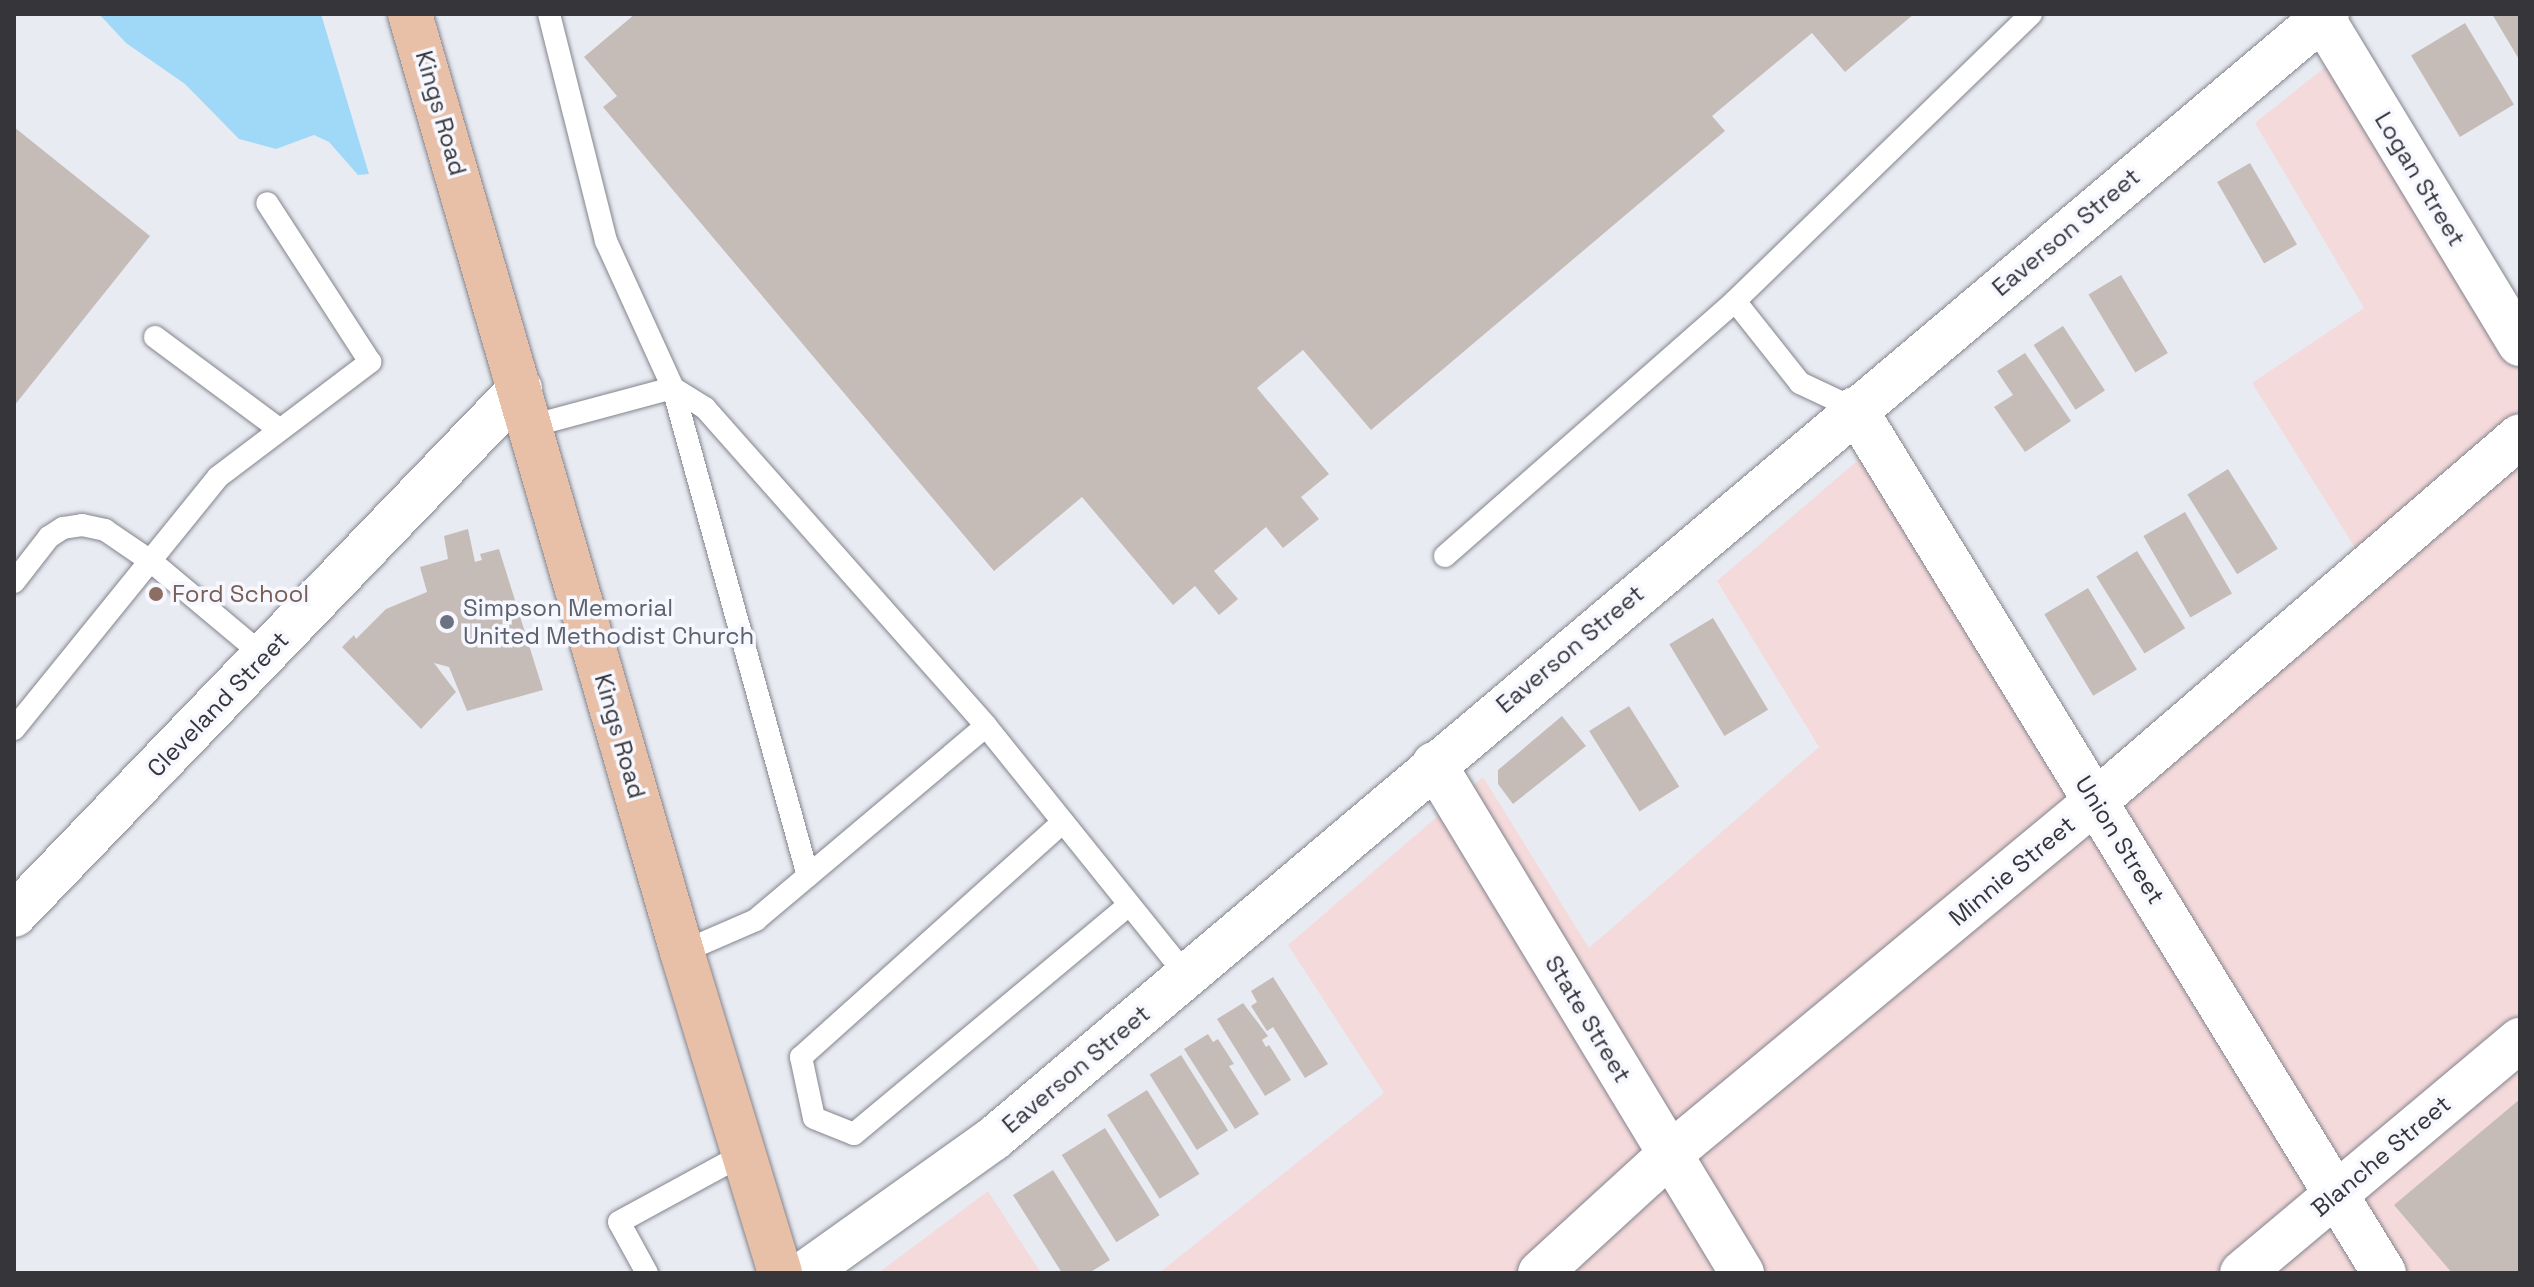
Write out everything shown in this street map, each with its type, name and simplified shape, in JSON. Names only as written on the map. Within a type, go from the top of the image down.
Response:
[{"type":"main road","name":"Kings Road","points":[[415,23],[682,952],[780,1273]]},
{"type":"street","name":"Logan Street","points":[[2323,15],[2520,344]]},
{"type":"street","name":"Eaverson Street","points":[[805,1273],[993,1139],[2323,15]]},
{"type":"street","name":"Cleveland Street","points":[[17,904],[264,656],[526,407]]},
{"type":"street","name":"Union Street","points":[[1855,409],[2384,1273]]},
{"type":"street","name":"Minnie Street","points":[[1540,1273],[1670,1154],[2096,801],[2520,436]]},
{"type":"street","name":"State Street","points":[[1434,764],[1742,1273]]},
{"type":"street","name":"Blanche Street","points":[[2242,1273],[2520,1040]]},
{"type":"lane","points":[[549,14],[606,241],[673,388],[808,876]]},
{"type":"lane","points":[[1445,556],[1735,301],[2031,14]]},
{"type":"lane","points":[[14,729],[218,477],[370,362],[267,203]]},
{"type":"lane","points":[[1735,301],[1800,383],[1855,409]]},
{"type":"lane","points":[[155,337],[279,429]]},
{"type":"lane","points":[[526,407],[673,388],[705,408],[986,726],[1187,976]]},
{"type":"lane","points":[[14,582],[49,537],[63,528],[82,525],[105,530],[152,562],[264,656]]},
{"type":"lane","points":[[682,952],[756,920],[986,726]]},
{"type":"lane","points":[[1063,822],[801,1057],[814,1118],[854,1134],[1129,905]]},
{"type":"lane","points":[[647,1273],[619,1222],[742,1155]]},
{"type":"shaded area","points":[[2355,43],[2520,310],[2520,1273],[1159,1273],[1384,1093],[1288,945],[1483,777],[1589,948],[1819,747],[1717,581],[1891,432],[2100,766],[2357,551],[2252,383],[2364,308],[2255,123]]},
{"type":"shaded area","points":[[988,1191],[1041,1273],[878,1273]]},
{"type":"water","points":[[99,14],[321,14],[369,174],[358,175],[329,142],[314,135],[276,149],[239,139],[185,84],[126,43]]},
{"type":"building","points":[[635,14],[1914,14],[1845,72],[1812,33],[1712,116],[1725,131],[1371,430],[1303,350],[1257,388],[1329,474],[1301,497],[1319,519],[1283,548],[1266,527],[1214,571],[1238,599],[1219,615],[1195,586],[1173,605],[1082,497],[994,571],[603,107],[617,96],[584,57]]},
{"type":"building","points":[[2492,14],[2520,14],[2520,61]]},
{"type":"building","points":[[2465,23],[2514,104],[2460,137],[2411,55]]},
{"type":"building","points":[[14,127],[150,236],[14,406]]},
{"type":"building","points":[[2250,163],[2297,244],[2264,263],[2217,182]]},
{"type":"building","points":[[2121,275],[2168,353],[2135,373],[2088,295]]},
{"type":"building","points":[[2063,326],[2105,391],[2076,410],[2034,345]]},
{"type":"building","points":[[2025,353],[2071,421],[2025,452],[1994,407],[2013,395],[1997,371]]},
{"type":"building","points":[[2228,469],[2278,549],[2237,574],[2187,494]]},
{"type":"building","points":[[2185,512],[2232,593],[2190,617],[2143,536]]},
{"type":"building","name":"Simpson Memorial United Methodist Church","points":[[468,529],[475,562],[482,560],[480,554],[499,549],[543,690],[467,711],[449,667],[434,663],[456,692],[421,729],[342,647],[354,635],[356,639],[386,609],[427,592],[420,567],[448,559],[444,536]]},
{"type":"building","points":[[2137,551],[2185,628],[2145,654],[2096,576]]},
{"type":"building","points":[[2088,588],[2137,669],[2093,696],[2044,614]]},
{"type":"building","points":[[1713,618],[1768,710],[1724,736],[1669,644]]},
{"type":"building","points":[[1629,706],[1679,787],[1639,811],[1589,731]]},
{"type":"building","points":[[1562,716],[1586,746],[1513,804],[1498,784],[1498,770]]},
{"type":"building","points":[[1273,977],[1328,1064],[1305,1078],[1273,1027],[1267,1031],[1251,1006],[1257,1002],[1251,991]]},
{"type":"building","points":[[1243,1003],[1268,1036],[1262,1040],[1266,1047],[1269,1045],[1291,1080],[1265,1096],[1217,1019]]},
{"type":"building","points":[[1208,1034],[1213,1042],[1218,1039],[1234,1064],[1229,1066],[1259,1114],[1235,1129],[1184,1049]]},
{"type":"building","points":[[1181,1055],[1228,1130],[1197,1150],[1150,1075]]},
{"type":"building","points":[[1147,1090],[1199,1174],[1160,1199],[1107,1115]]},
{"type":"building","points":[[2520,1099],[2520,1273],[2452,1273],[2394,1205]]},
{"type":"building","points":[[1105,1128],[1160,1215],[1116,1242],[1062,1155]]},
{"type":"building","points":[[1053,1170],[1110,1260],[1089,1273],[1062,1273],[1013,1195]]},
{"type":"place","name":"Ford School","points":[[156,594]]},
{"type":"place","name":"Simpson Memorial United Methodist Church","points":[[447,622]]}]
